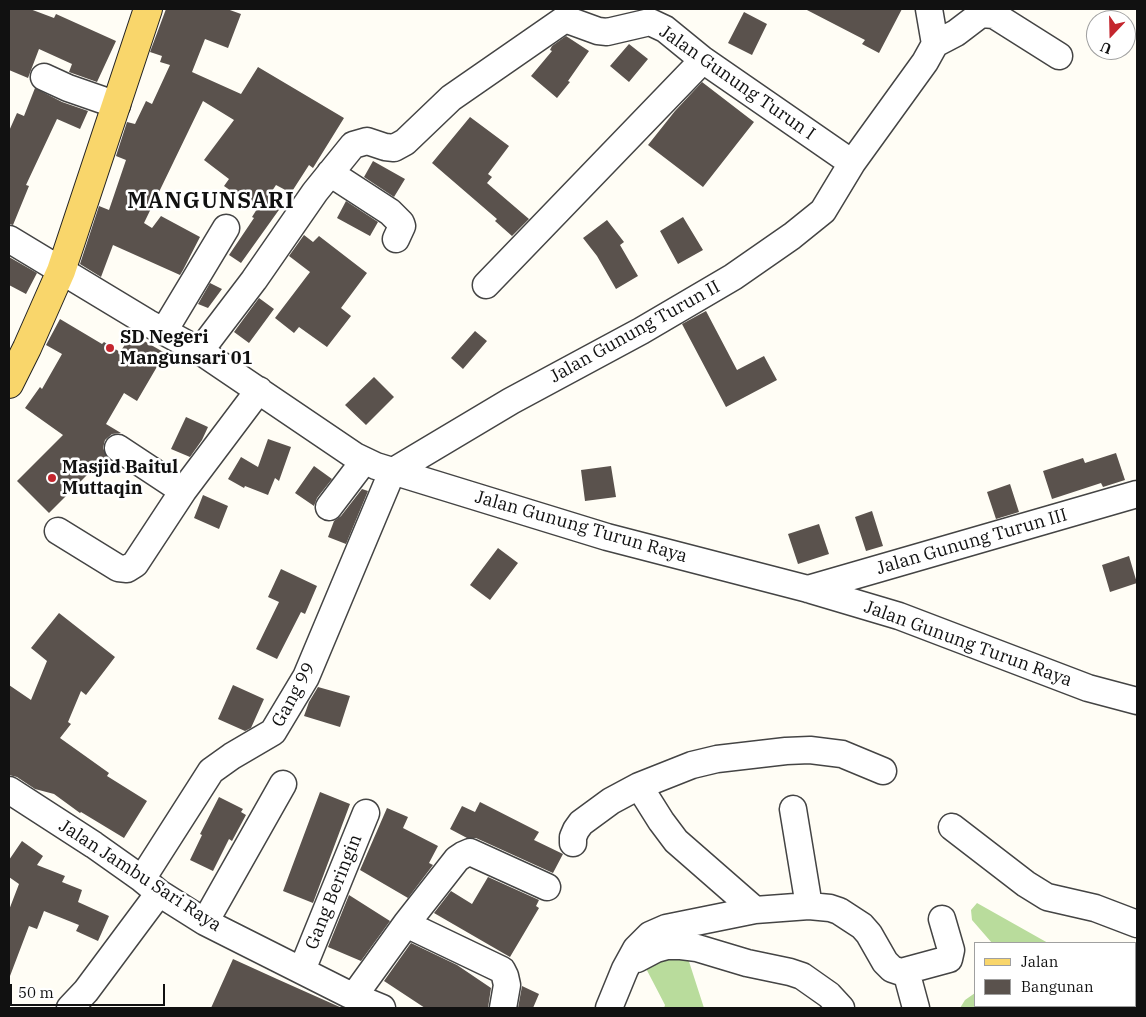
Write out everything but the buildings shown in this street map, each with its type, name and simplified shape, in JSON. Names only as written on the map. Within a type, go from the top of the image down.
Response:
[{"type":"main road","points":[[9,384],[61,272],[148,9]]},
{"type":"street","points":[[929,9],[935,44],[956,33],[981,14],[994,15],[1059,56]]},
{"type":"street","name":"Jalan Gunung Turun I","points":[[200,351],[254,280],[314,192],[353,145],[358,142],[367,141],[394,148],[404,142],[451,98],[561,14],[598,31],[607,32],[650,22],[665,29],[703,60],[852,163]]},
{"type":"street","name":"Jalan Gunung Turun II","points":[[392,472],[511,401],[641,331],[733,277],[792,236],[823,211],[852,163],[925,62],[935,44]]},
{"type":"street","points":[[486,285],[703,60]]},
{"type":"street","points":[[44,77],[68,88],[117,105]]},
{"type":"street","points":[[330,174],[396,217],[402,226],[396,240]]},
{"type":"street","points":[[164,331],[226,228]]},
{"type":"street","name":"Jalan Gunung Turun Raya","points":[[9,239],[61,272],[200,351],[364,461],[392,472],[607,537],[808,589],[899,616],[1088,688],[1137,701]]},
{"type":"street","points":[[58,531],[118,568],[127,569],[135,564],[183,491],[259,390]]},
{"type":"street","points":[[118,448],[183,491]]},
{"type":"street","points":[[329,507],[364,461]]},
{"type":"street","name":"Gang 99","points":[[70,1008],[86,991],[151,886],[211,771],[232,756],[273,732],[306,677],[392,472]]},
{"type":"street","name":"Jalan Gunung Turun III","points":[[808,589],[1137,494]]},
{"type":"street","points":[[573,842],[573,837],[581,823],[611,801],[639,786],[692,765],[717,759],[810,750],[842,754],[883,771]]},
{"type":"street","points":[[204,922],[283,784]]},
{"type":"street","points":[[639,786],[676,841],[755,910]]},
{"type":"street","name":"Jalan Jambu Sari Raya","points":[[9,790],[204,922],[302,970],[347,999],[382,1008]]},
{"type":"street","points":[[793,809],[809,906]]},
{"type":"street","name":"Gang Beringin","points":[[302,970],[366,814]]},
{"type":"street","points":[[952,827],[1026,884],[1047,897],[1095,908],[1137,924]]},
{"type":"street","points":[[347,999],[457,859],[470,852],[547,887]]},
{"type":"street","points":[[609,1008],[625,969],[636,949],[650,935],[666,928],[755,910],[809,906],[830,908],[848,916],[862,926],[869,934],[888,966],[897,971],[906,971],[949,959],[951,950],[942,919]]},
{"type":"street","points":[[406,924],[502,970],[506,985],[503,1008]]},
{"type":"street","points":[[625,969],[642,956],[656,949],[667,946],[697,948],[747,963],[802,976],[829,995],[841,1008]]},
{"type":"street","points":[[906,971],[916,1008]]},
{"type":"green space","points":[[977,903],[1046,942],[991,942],[972,920],[971,910]]},
{"type":"green space","points":[[684,946],[704,1008],[664,1008],[665,1005],[639,955]]},
{"type":"green space","points":[[1137,982],[1137,1008],[960,1008],[965,1000],[974,994],[974,1007],[1136,1007]]},
{"type":"place","name":"SD Negeri Mangunsari 01","points":[[110,348]]},
{"type":"place","name":"Masjid Baitul Muttaqin","points":[[52,478]]},
{"type":"district","name":"MANGUNSARI","points":[[211,202]]}]
